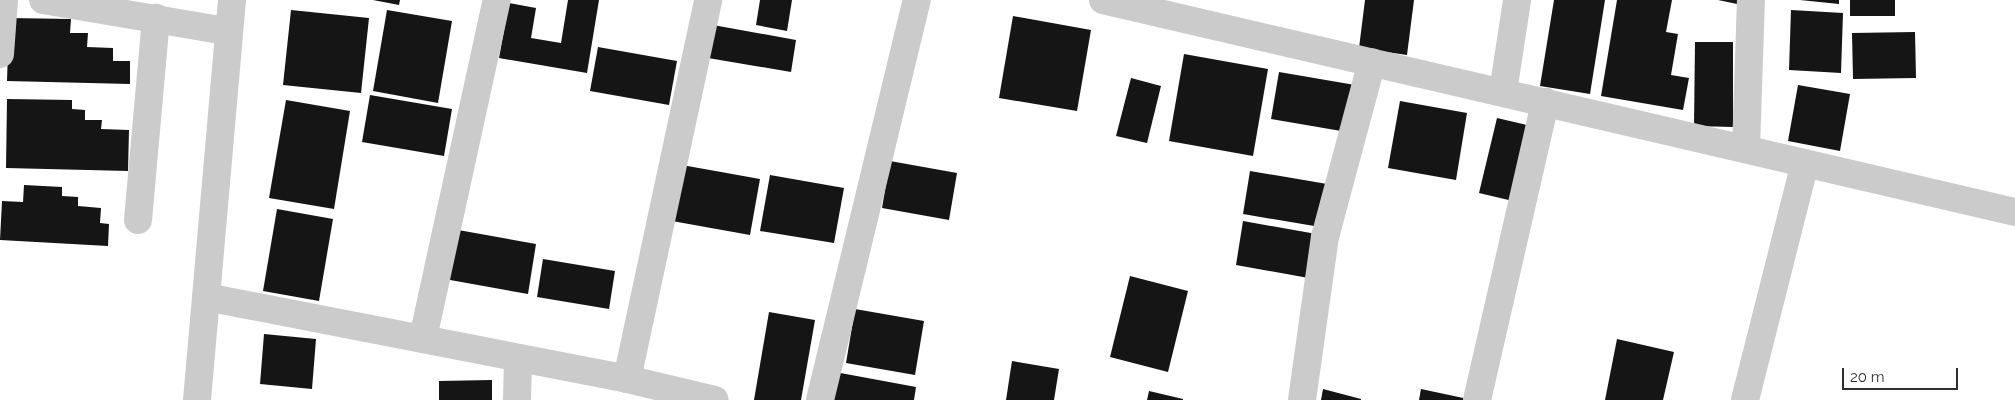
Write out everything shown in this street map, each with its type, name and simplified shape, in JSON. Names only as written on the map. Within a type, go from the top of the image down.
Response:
[{"type":"street","points":[[0,54],[4,0]]},
{"type":"street","points":[[43,0],[227,31]]},
{"type":"street","points":[[196,400],[218,186],[227,31],[232,0]]},
{"type":"street","points":[[423,338],[497,0]]},
{"type":"street","points":[[627,379],[708,0]]},
{"type":"street","points":[[820,400],[917,0]]},
{"type":"street","points":[[1103,0],[2015,212]]},
{"type":"street","points":[[1503,92],[1517,0]]},
{"type":"street","points":[[1746,149],[1751,0]]},
{"type":"street","points":[[138,220],[156,18]]},
{"type":"street","points":[[1302,400],[1325,237],[1372,62]]},
{"type":"street","points":[[1477,400],[1545,102]]},
{"type":"street","points":[[1745,400],[1805,163]]},
{"type":"street","points":[[206,297],[627,379],[700,398]]},
{"type":"street","points":[[518,358],[518,400]]},
{"type":"building","points":[[373,0],[400,0],[399,5]]},
{"type":"building","points":[[568,0],[599,0],[587,73],[499,58],[509,3],[536,8],[531,38],[561,43]]},
{"type":"building","points":[[760,0],[792,0],[787,31],[756,25]]},
{"type":"building","points":[[1365,0],[1414,0],[1407,55],[1359,48]]},
{"type":"building","points":[[1554,0],[1605,0],[1590,94],[1540,86]]},
{"type":"building","points":[[1617,0],[1672,0],[1666,32],[1678,34],[1671,75],[1689,78],[1683,110],[1601,96]]},
{"type":"building","points":[[1718,0],[1743,0],[1742,5]]},
{"type":"building","points":[[1800,0],[1839,0],[1839,4]]},
{"type":"building","points":[[1850,0],[1895,0],[1895,16],[1850,16]]},
{"type":"building","points":[[291,10],[369,18],[361,93],[283,85]]},
{"type":"building","points":[[387,10],[452,21],[438,103],[373,91]]},
{"type":"building","points":[[1791,10],[1843,13],[1841,73],[1789,70]]},
{"type":"building","points":[[1013,16],[1091,30],[1077,111],[999,98]]},
{"type":"building","points":[[9,18],[71,19],[70,33],[88,33],[87,47],[113,48],[113,61],[130,61],[130,84],[7,81]]},
{"type":"building","points":[[713,25],[796,40],[791,72],[708,58]]},
{"type":"building","points":[[1915,32],[1916,78],[1853,79],[1852,33]]},
{"type":"building","points":[[1695,42],[1733,42],[1733,127],[1694,126]]},
{"type":"building","points":[[598,47],[677,61],[669,105],[590,91]]},
{"type":"building","points":[[1184,54],[1268,69],[1253,156],[1169,141]]},
{"type":"building","points":[[1279,72],[1355,85],[1347,132],[1271,119]]},
{"type":"building","points":[[1131,78],[1161,86],[1147,143],[1116,136]]},
{"type":"building","points":[[1798,85],[1850,94],[1840,151],[1788,141]]},
{"type":"building","points":[[370,95],[452,109],[444,156],[362,142]]},
{"type":"building","points":[[7,99],[72,100],[72,109],[85,110],[85,120],[102,120],[101,129],[129,130],[128,171],[6,168]]},
{"type":"building","points":[[286,100],[350,111],[334,209],[269,198]]},
{"type":"building","points":[[1400,101],[1467,113],[1456,180],[1388,168]]},
{"type":"building","points":[[1497,118],[1535,127],[1517,202],[1479,193]]},
{"type":"building","points":[[890,161],[957,173],[949,220],[882,208]]},
{"type":"building","points":[[682,165],[760,179],[750,235],[672,221]]},
{"type":"building","points":[[1250,171],[1333,185],[1326,228],[1243,214]]},
{"type":"building","points":[[770,175],[844,188],[834,243],[760,231]]},
{"type":"building","points":[[24,185],[62,187],[62,196],[78,197],[78,206],[101,208],[100,223],[109,224],[108,246],[0,240],[2,201],[23,202]]},
{"type":"building","points":[[277,209],[333,219],[319,301],[263,291]]},
{"type":"building","points":[[1243,221],[1322,235],[1314,279],[1236,265]]},
{"type":"building","points":[[447,228],[536,244],[528,294],[439,278]]},
{"type":"building","points":[[543,259],[615,271],[609,309],[537,297]]},
{"type":"building","points":[[1130,276],[1188,291],[1168,372],[1110,357]]},
{"type":"building","points":[[855,309],[924,321],[915,375],[846,363]]},
{"type":"building","points":[[769,312],[815,320],[801,400],[754,400]]},
{"type":"building","points":[[264,334],[316,339],[312,389],[260,384]]},
{"type":"building","points":[[1617,339],[1674,352],[1663,400],[1605,400]]},
{"type":"building","points":[[1012,361],[1059,369],[1054,400],[1006,400]]},
{"type":"building","points":[[835,372],[916,387],[914,400],[830,400]]},
{"type":"building","points":[[492,380],[492,400],[439,400],[439,381]]},
{"type":"building","points":[[1323,389],[1361,399],[1361,400],[1321,400]]},
{"type":"building","points":[[1421,389],[1468,399],[1468,400],[1419,400]]},
{"type":"building","points":[[1149,391],[1183,399],[1183,400],[1147,400]]}]
